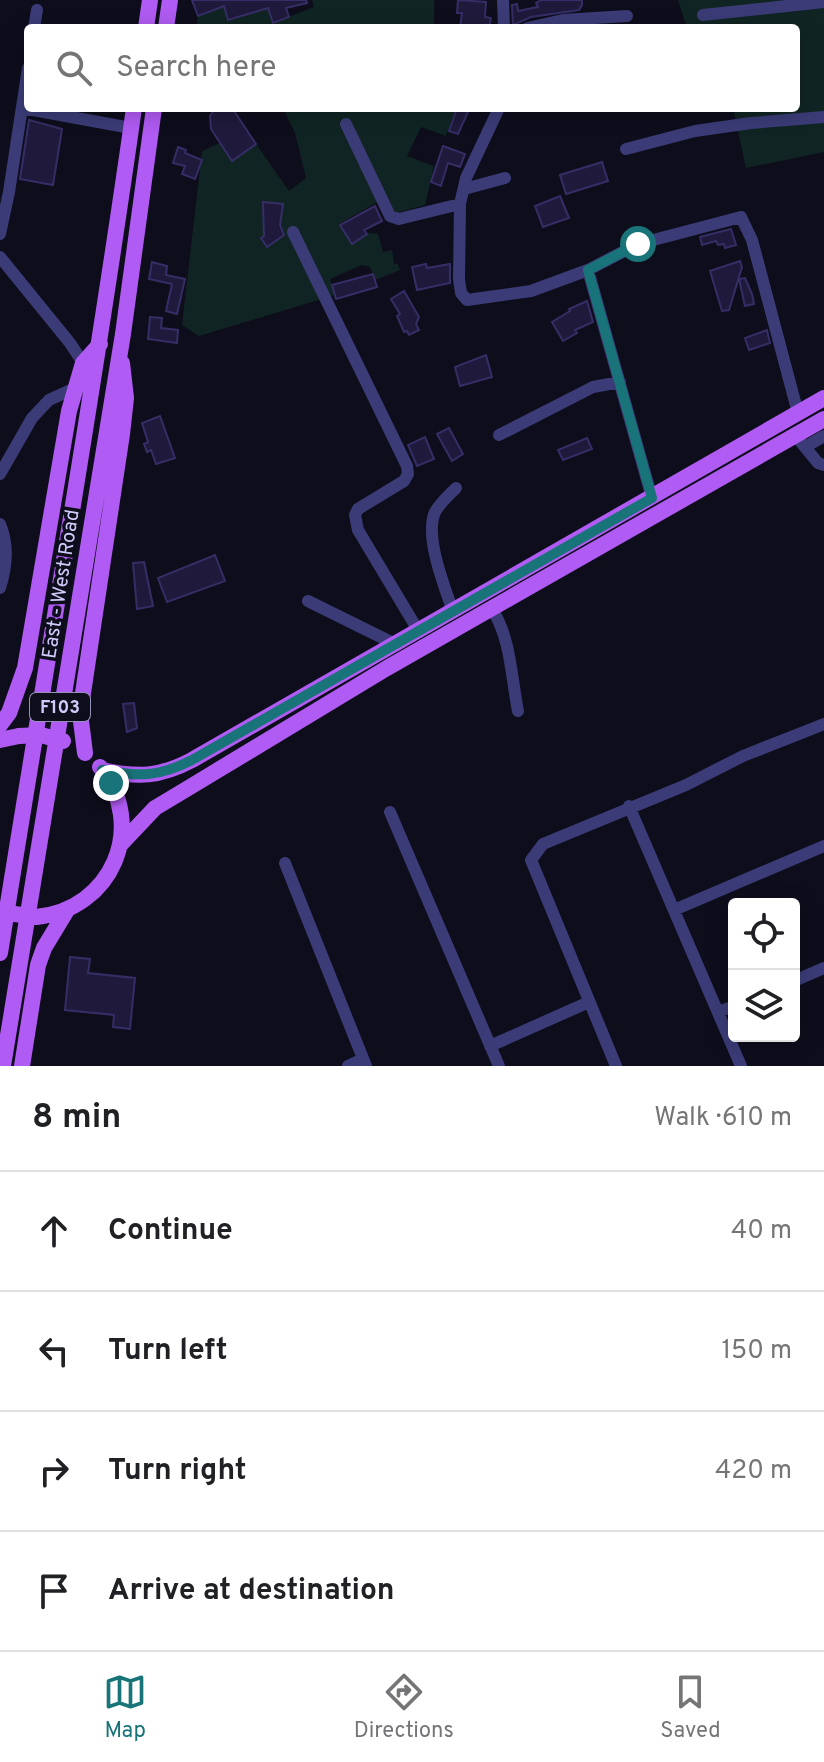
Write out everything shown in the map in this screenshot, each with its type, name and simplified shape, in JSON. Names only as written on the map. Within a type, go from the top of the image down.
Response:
[{"type":"main road","points":[[147,24],[150,0]]},
{"type":"main road","points":[[167,24],[170,0]]},
{"type":"main road","name":"East - West Road","points":[[0,953],[82,435],[101,343],[133,112]]},
{"type":"main road","name":"East - West Road","points":[[3,1066],[120,349],[153,112]]},
{"type":"main road","points":[[0,725],[9,713],[25,668],[58,466],[75,388],[83,363],[101,343]]},
{"type":"main road","points":[[85,753],[80,713],[83,681],[126,398],[120,349]]},
{"type":"main road","points":[[102,770],[153,775],[170,772],[397,645],[824,398]]},
{"type":"main road","points":[[120,845],[155,808],[387,668],[800,441],[824,419]]},
{"type":"main road","points":[[0,740],[41,735],[63,741],[85,753],[102,770],[114,790],[122,829],[120,845],[104,881],[87,898],[67,910],[36,917],[0,912]]},
{"type":"main road","points":[[22,1066],[38,965],[44,948],[67,910]]},
{"type":"street","points":[[503,0],[504,24]]},
{"type":"street","points":[[703,15],[824,2]]},
{"type":"street","points":[[35,24],[37,10]]},
{"type":"street","points":[[545,24],[627,16]]},
{"type":"street","points":[[0,234],[24,95]]},
{"type":"street","points":[[44,112],[131,128]]},
{"type":"street","points":[[497,112],[466,178],[460,204],[459,279],[461,293],[467,300],[531,291],[588,270],[638,244],[741,217],[752,240],[798,413]]},
{"type":"street","points":[[626,149],[695,131],[824,117]]},
{"type":"street","points":[[346,124],[390,216],[399,219],[460,204]]},
{"type":"street","points":[[464,189],[505,178]]},
{"type":"street","points":[[293,232],[407,466],[408,474],[404,481],[358,509],[355,515],[358,530],[419,632]]},
{"type":"street","points":[[0,257],[83,363]]},
{"type":"street","points":[[588,270],[652,498]]},
{"type":"street","points":[[499,435],[593,387],[620,382]]},
{"type":"street","points":[[0,474],[32,418],[49,400],[75,388]]},
{"type":"street","points":[[824,436],[800,441],[818,463],[824,465]]},
{"type":"street","points":[[453,612],[433,539],[434,515],[456,488]]},
{"type":"street","points":[[0,524],[7,553],[0,588]]},
{"type":"street","points":[[308,601],[397,645]]},
{"type":"street","points":[[492,609],[503,626],[518,711]]},
{"type":"street","points":[[616,1066],[531,860],[543,844],[824,724]]},
{"type":"street","points":[[629,806],[741,1066]]},
{"type":"street","points":[[390,812],[499,1066]]},
{"type":"street","points":[[674,910],[824,846]]},
{"type":"street","points":[[285,863],[365,1063],[348,1066]]},
{"type":"street","points":[[800,978],[824,968]]},
{"type":"street","points":[[490,1046],[589,1002]]},
{"type":"street","points":[[718,1012],[728,1008]]},
{"type":"green space","points":[[265,0],[273,23],[314,7],[312,0],[434,0],[434,24],[197,24],[198,16],[224,6]]},
{"type":"green space","points":[[678,0],[824,0],[824,152],[746,168],[734,112],[800,112],[800,24],[686,24]]},
{"type":"green space","points":[[285,112],[455,112],[446,136],[421,127],[407,156],[434,166],[425,205],[389,215],[379,201],[339,224],[352,244],[369,233],[378,234],[383,252],[392,250],[394,264],[398,264],[400,270],[375,280],[370,267],[362,265],[330,279],[335,295],[199,336],[182,325],[202,151],[220,143],[232,160],[256,144],[289,191],[306,178],[295,133]]},
{"type":"building","points":[[192,0],[306,0],[307,3],[286,8],[289,17],[273,23],[268,8],[228,20],[224,6],[198,16]]},
{"type":"building","points":[[458,0],[486,2],[485,17],[491,18],[490,24],[461,24],[462,13],[457,13]]},
{"type":"building","points":[[541,0],[582,0],[579,10],[531,17],[513,24],[512,5],[517,4],[518,11],[538,7],[536,3]]},
{"type":"building","points":[[213,112],[235,112],[256,144],[232,161],[211,129],[210,116]]},
{"type":"building","points":[[456,112],[468,112],[458,134],[449,131]]},
{"type":"building","points":[[29,120],[62,129],[53,185],[20,179]]},
{"type":"building","points":[[443,146],[465,154],[460,167],[448,163],[441,186],[431,182]]},
{"type":"building","points":[[178,147],[202,160],[195,179],[182,174],[185,166],[173,163]]},
{"type":"building","points":[[602,162],[608,181],[566,194],[560,175]]},
{"type":"building","points":[[560,196],[569,218],[543,227],[535,206]]},
{"type":"building","points":[[263,202],[283,204],[280,225],[284,235],[267,247],[261,238],[264,236]]},
{"type":"building","points":[[375,206],[382,221],[364,230],[367,234],[352,244],[340,225]]},
{"type":"building","points":[[731,229],[736,245],[725,248],[724,244],[718,245],[716,241],[702,245],[700,237]]},
{"type":"building","points":[[740,261],[742,267],[729,310],[722,311],[710,271]]},
{"type":"building","points":[[152,262],[167,266],[166,275],[185,279],[177,314],[166,311],[172,284],[149,279]]},
{"type":"building","points":[[426,264],[427,268],[450,264],[450,283],[417,290],[412,267]]},
{"type":"building","points":[[373,274],[377,287],[336,299],[332,285]]},
{"type":"building","points":[[745,278],[754,304],[745,306],[739,279]]},
{"type":"building","points":[[404,291],[419,317],[416,324],[419,330],[409,335],[407,331],[404,332],[397,316],[400,314],[391,299]]},
{"type":"building","points":[[587,301],[593,322],[575,330],[577,333],[563,341],[552,322],[569,309]]},
{"type":"building","points":[[150,317],[162,318],[161,328],[178,330],[177,343],[148,339]]},
{"type":"building","points":[[767,330],[770,343],[749,350],[745,338]]},
{"type":"building","points":[[486,355],[492,377],[460,386],[455,367]]},
{"type":"building","points":[[160,416],[175,458],[156,464],[151,450],[147,452],[144,444],[148,442],[142,423]]},
{"type":"building","points":[[449,428],[463,454],[452,461],[437,434]]},
{"type":"building","points":[[425,437],[434,459],[417,466],[408,445]]},
{"type":"building","points":[[587,438],[592,449],[563,460],[558,450]]},
{"type":"building","points":[[215,555],[225,581],[167,602],[158,578]]},
{"type":"building","points":[[144,562],[153,606],[137,609],[133,563]]},
{"type":"building","points":[[134,703],[137,728],[127,732],[123,704]]},
{"type":"building","points":[[70,957],[90,959],[88,973],[135,978],[130,1029],[113,1027],[114,1015],[65,1010]]},
{"type":"route","points":[[111,783],[102,770],[153,775],[170,772],[652,498],[588,270],[638,244]]}]
